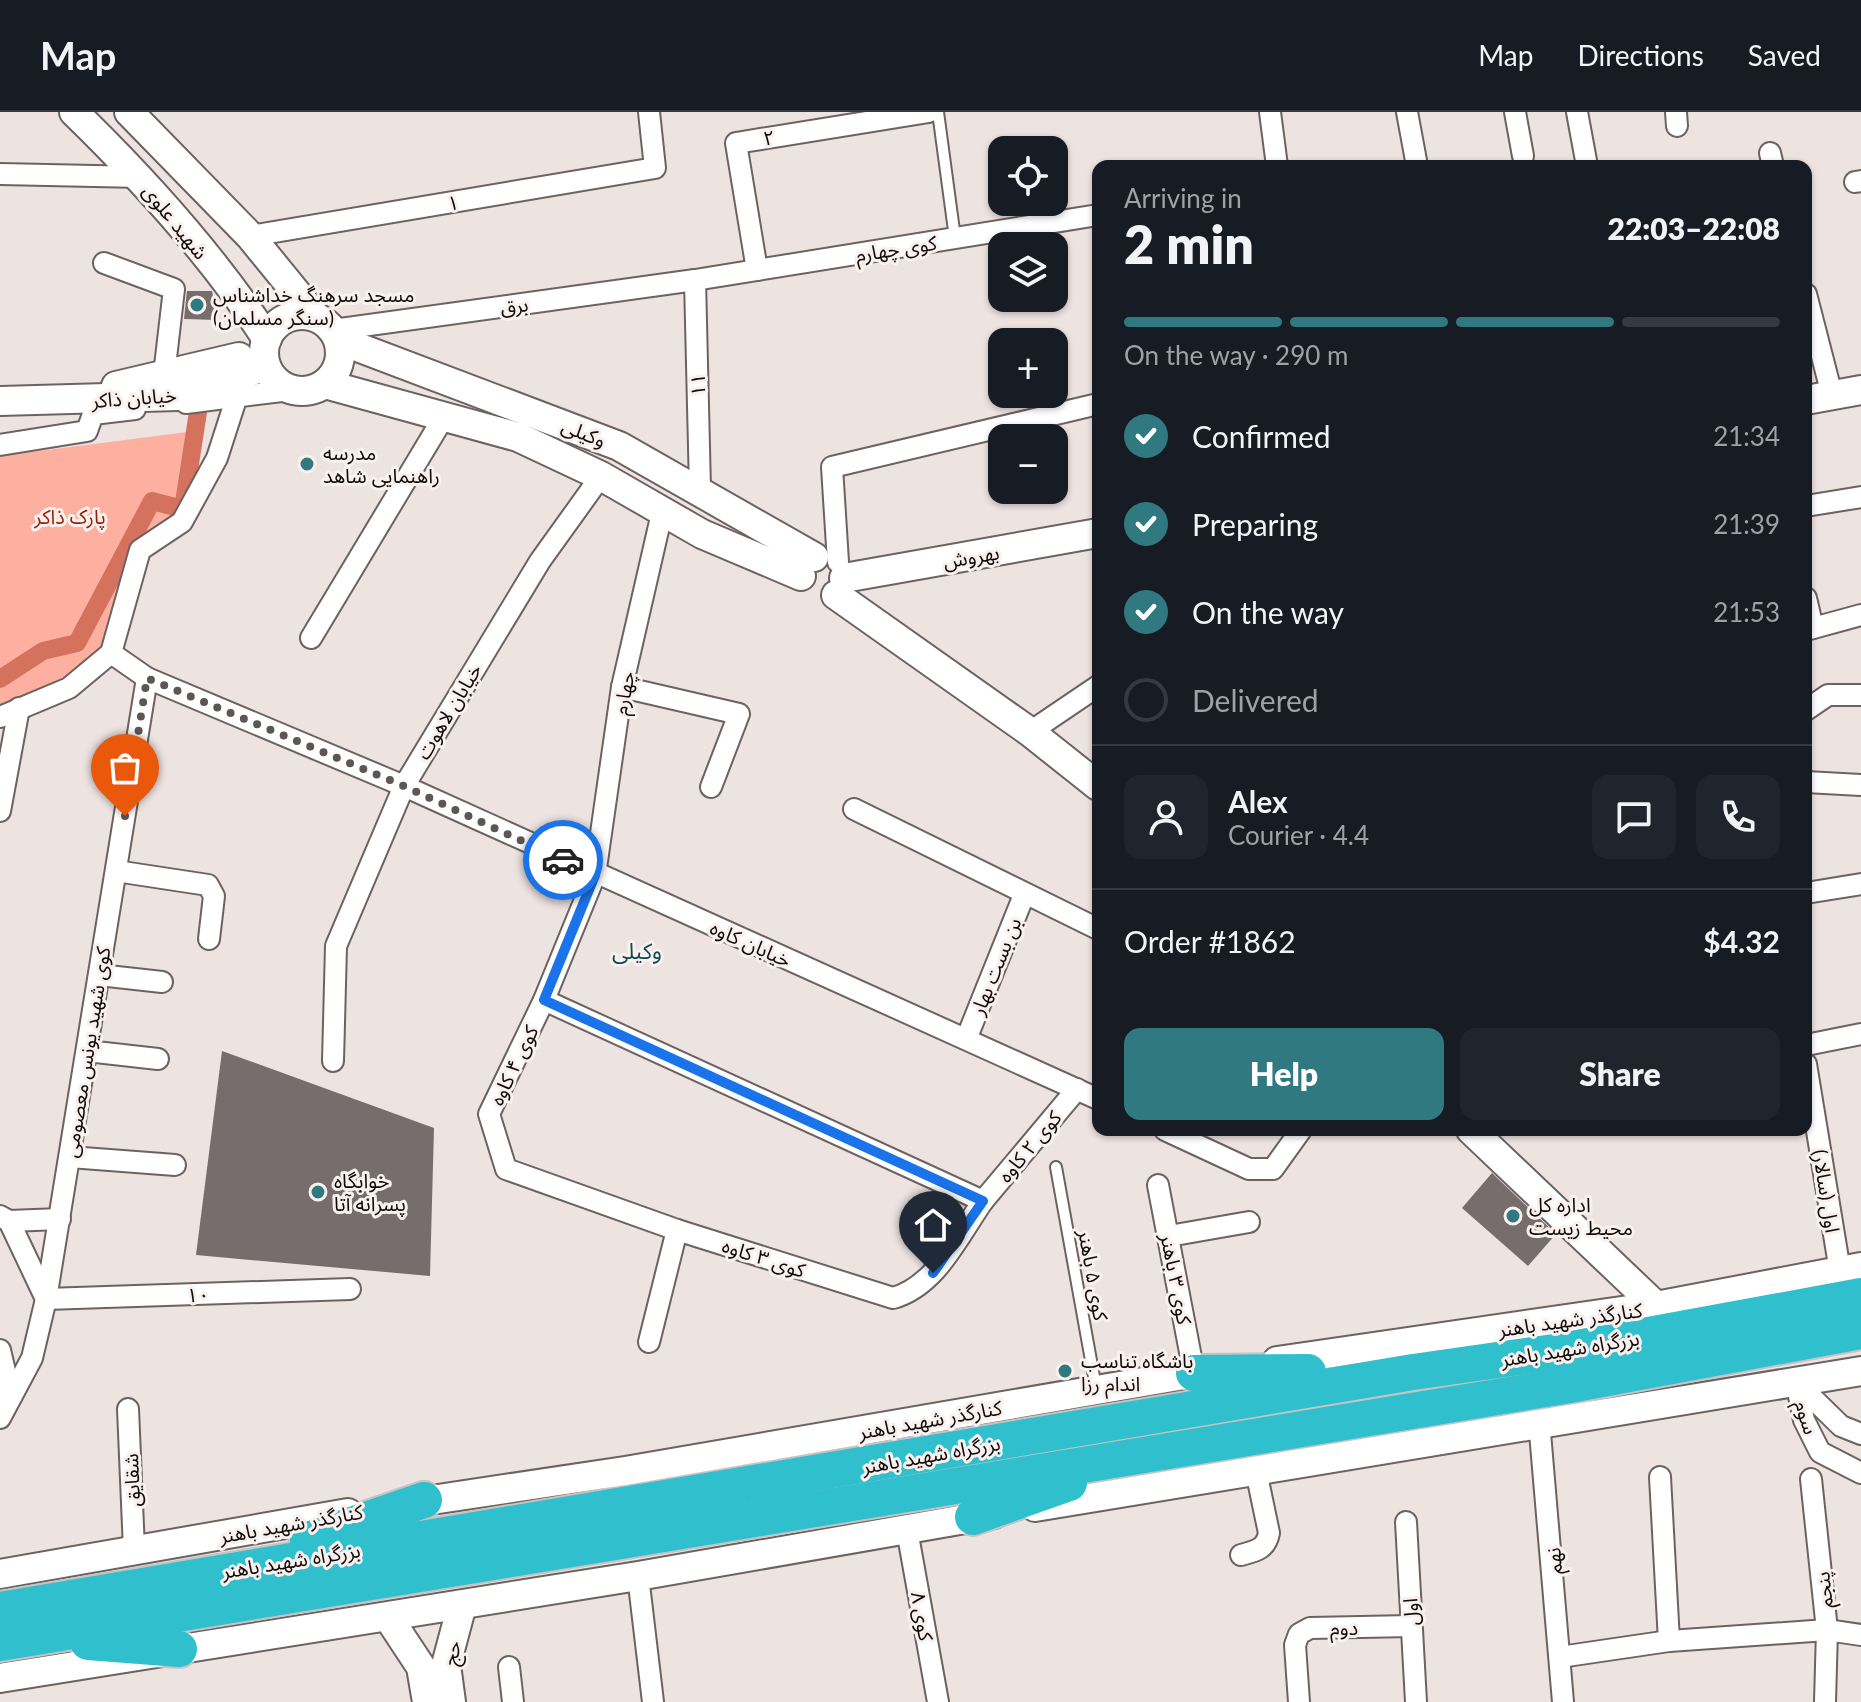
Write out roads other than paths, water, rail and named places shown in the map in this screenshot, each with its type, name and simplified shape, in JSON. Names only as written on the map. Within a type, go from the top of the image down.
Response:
[{"type":"highway","name":"بزرگراه شهید باهنر","points":[[0,1610],[215,1572],[626,1507],[1413,1372],[1561,1351],[1854,1278]]},
{"type":"highway","name":"بزرگراه شهید باهنر","points":[[14,1640],[617,1544],[1164,1449],[1570,1385],[1861,1331]]},
{"type":"highway","points":[[1194,1373],[1413,1372]]},
{"type":"highway","points":[[973,1517],[1164,1449]]},
{"type":"highway","points":[[215,1572],[424,1500]]},
{"type":"highway","points":[[14,1640],[179,1649]]},
{"type":"main road","name":"شهید علوی","points":[[74,112],[141,177],[248,310],[266,351]]},
{"type":"main road","name":"شهید علوی","points":[[129,112],[250,236],[329,329]]},
{"type":"main road","points":[[210,365],[229,353],[244,334],[248,310]]},
{"type":"main road","points":[[292,316],[329,329],[339,364],[325,384],[314,390],[290,390],[280,384],[266,351],[281,321],[292,316]]},
{"type":"main road","name":"وکیلی","points":[[329,329],[619,446],[700,489],[826,574],[1092,781]]},
{"type":"main road","name":"خیابان ذاکر","points":[[45,402],[266,351]]},
{"type":"main road","name":"خیابان ذاکر","points":[[0,401],[178,396],[266,351]]},
{"type":"main road","name":"وکیلی","points":[[325,384],[518,437],[601,476],[662,513],[826,574]]},
{"type":"main road","points":[[1819,397],[1861,390]]},
{"type":"main road","name":"بهروش","points":[[826,574],[1092,534]]},
{"type":"main road","points":[[1483,1136],[1656,1306]]},
{"type":"main road","name":"کنارگذر شهید باهنر","points":[[0,1574],[424,1500],[625,1471],[1194,1373],[1854,1278]]},
{"type":"main road","points":[[0,1678],[638,1576],[1539,1421],[1861,1371]]},
{"type":"main road","name":"حج","points":[[427,1702],[434,1666],[462,1605]]},
{"type":"main road","name":"حج","points":[[388,1617],[434,1666],[451,1702]]},
{"type":"street","name":"۱","points":[[250,236],[655,168],[649,112]]},
{"type":"street","name":"۲","points":[[757,270],[736,143],[929,112]]},
{"type":"street","points":[[1270,112],[1276,160]]},
{"type":"street","points":[[1407,112],[1416,160]]},
{"type":"street","points":[[1515,112],[1523,156]]},
{"type":"street","points":[[1577,112],[1586,160]]},
{"type":"street","points":[[0,174],[141,177]]},
{"type":"street","name":"کوی چهارم","points":[[695,280],[1092,216]]},
{"type":"street","points":[[104,263],[174,289],[164,375]]},
{"type":"street","name":"برق","points":[[329,329],[695,280]]},
{"type":"street","name":"۱۱","points":[[695,280],[700,489]]},
{"type":"street","points":[[1812,342],[1819,397]]},
{"type":"street","points":[[0,445],[87,431],[93,414],[290,390]]},
{"type":"street","points":[[0,717],[69,688],[111,653],[140,550],[182,522],[217,458],[237,396]]},
{"type":"street","points":[[826,574],[832,467],[1092,405]]},
{"type":"street","points":[[311,638],[445,415]]},
{"type":"street","name":"خیابان لاهوت","points":[[333,1061],[336,946],[404,786],[540,561],[601,476]]},
{"type":"street","points":[[1812,505],[1861,497]]},
{"type":"street","name":"چهارم","points":[[595,875],[622,687],[662,513]]},
{"type":"street","points":[[1812,628],[1861,615]]},
{"type":"street","name":"خیابان کاوه","points":[[111,653],[147,678],[404,786],[595,875],[967,1037],[1092,1096]]},
{"type":"street","name":"کوی شهید یونس معصومی","points":[[0,1418],[5,1397],[32,1358],[46,1299],[147,678]]},
{"type":"street","points":[[622,687],[739,714],[711,787]]},
{"type":"street","points":[[1030,732],[1092,690]]},
{"type":"street","points":[[1812,706],[1828,695],[1861,695]]},
{"type":"street","points":[[0,811],[19,708]]},
{"type":"street","points":[[1812,782],[1861,785]]},
{"type":"street","points":[[854,809],[1092,926]]},
{"type":"street","points":[[116,871],[208,885],[214,896],[209,939]]},
{"type":"street","name":"کوی ۴ کاوه","points":[[506,1169],[489,1114],[544,1000],[595,875]]},
{"type":"street","points":[[1812,892],[1861,884]]},
{"type":"street","name":"بن بست بهار","points":[[967,1037],[1024,895]]},
{"type":"street","points":[[99,975],[162,982]]},
{"type":"street","name":"کوی ۲ کاوه","points":[[544,1000],[983,1201],[1077,1089]]},
{"type":"street","points":[[1812,1044],[1861,1034]]},
{"type":"street","points":[[87,1051],[158,1059]]},
{"type":"street","name":"اول (سالار)","points":[[1812,1091],[1854,1278]]},
{"type":"street","points":[[1178,1136],[1249,1169],[1273,1169],[1297,1136]]},
{"type":"street","points":[[70,1157],[175,1165]]},
{"type":"street","name":"کوی ۳ کاوه","points":[[506,1169],[677,1230],[893,1298],[915,1292],[933,1273],[983,1201]]},
{"type":"street","name":"کوی ۳ باهنر","points":[[1158,1185],[1194,1373]]},
{"type":"street","points":[[46,1299],[5,1219],[60,1219]]},
{"type":"street","points":[[1169,1236],[1249,1222]]},
{"type":"street","points":[[649,1342],[677,1230]]},
{"type":"street","name":"۱۰","points":[[46,1299],[350,1289]]},
{"type":"street","points":[[0,1350],[5,1397]]},
{"type":"street","points":[[1796,1382],[1841,1426],[1861,1434]]},
{"type":"street","name":"سوم","points":[[1796,1382],[1804,1420],[1820,1452],[1861,1473]]},
{"type":"street","name":"شقایق","points":[[128,1409],[134,1550]]},
{"type":"street","name":"نهم","points":[[1539,1421],[1563,1702]]},
{"type":"street","points":[[1241,1555],[1260,1550],[1268,1542],[1269,1533],[1256,1471]]},
{"type":"street","points":[[1660,1477],[1669,1641]]},
{"type":"street","name":"پنجم","points":[[1811,1479],[1827,1630],[1825,1702]]},
{"type":"street","name":"اول","points":[[1406,1522],[1416,1702]]},
{"type":"street","name":"کوی ۸","points":[[907,1530],[938,1702]]},
{"type":"street","points":[[638,1576],[653,1702]]},
{"type":"street","name":"دوم","points":[[1299,1702],[1295,1645],[1299,1634],[1310,1628],[1411,1626]]},
{"type":"street","points":[[1560,1657],[1669,1641],[1827,1630],[1861,1635]]},
{"type":"street","points":[[509,1667],[513,1702]]},
{"type":"lane","points":[[938,112],[955,238]]},
{"type":"lane","name":"کوی ۵ باهنر","points":[[1056,1167],[1096,1390]]},
{"type":"waterway","points":[[0,679],[43,651],[77,643],[152,501],[183,509],[198,412]]},
{"type":"place","name":"مسجد سرهنگ خداشناس (سنگر مسلمان)","points":[[197,305]]},
{"type":"place","name":"مدرسه راهنمایی شاهد","points":[[307,464]]},
{"type":"place","name":"خوابگاه پسرانه آتا","points":[[318,1192]]},
{"type":"place","name":"اداره کل محیط زیست","points":[[1513,1216]]},
{"type":"place","name":"باشگاه تناسب اندام رزا","points":[[1065,1371]]},
{"type":"district","name":"وکیلی","points":[[637,950]]},
{"type":"park label","name":"پارک ذاکر","points":[[70,516]]}]
